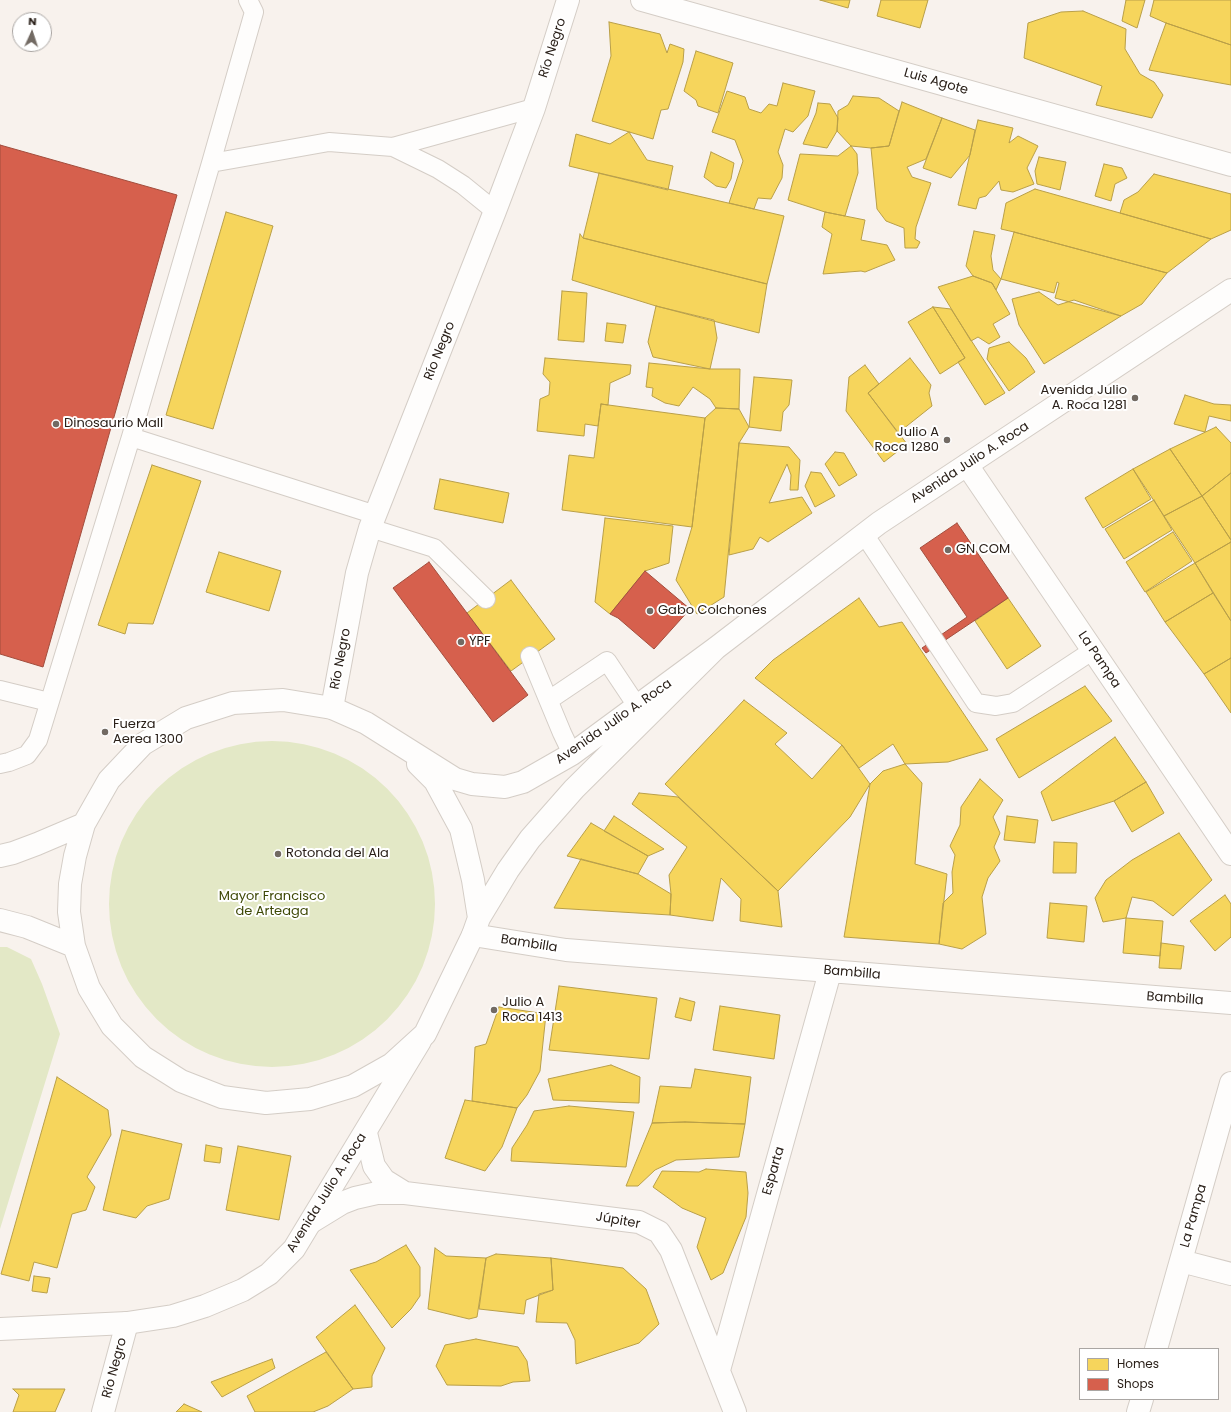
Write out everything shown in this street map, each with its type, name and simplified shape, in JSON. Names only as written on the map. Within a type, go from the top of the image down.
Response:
[{"type":"main road","name":"Río Negro","points":[[332,708],[357,573],[373,521],[534,108],[568,0]]},
{"type":"main road","name":"Luis Agote","points":[[642,0],[1231,165]]},
{"type":"main road","name":"Avenida Julio A. Roca","points":[[424,1034],[392,1064],[353,1086],[310,1099],[266,1102],[222,1097],[181,1081],[143,1057],[112,1026],[89,988],[74,946],[69,912],[70,884],[75,856],[84,824],[109,780],[143,744],[186,718],[233,703],[283,700],[332,708],[366,723],[455,779],[472,784],[505,787],[523,782],[572,754],[716,648],[879,523],[1231,290]]},
{"type":"main road","name":"La Pampa","points":[[967,465],[1231,854]]},
{"type":"main road","name":"Avenida Julio A. Roca","points":[[0,1329],[127,1323],[173,1316],[205,1306],[243,1290],[270,1274],[294,1249],[366,1133],[424,1034],[476,926],[508,870],[544,822],[574,789],[716,648]]},
{"type":"main road","name":"Avenida Julio A. Roca","points":[[398,743],[435,781],[461,828],[473,880],[476,926]]},
{"type":"main road","points":[[0,856],[37,844],[84,824]]},
{"type":"main road","points":[[0,920],[27,927],[74,946]]},
{"type":"main road","name":"Bambilla","points":[[476,926],[566,950],[1231,1003]]},
{"type":"main road","name":"Esparta","points":[[719,1370],[830,972]]},
{"type":"main road","name":"La Pampa","points":[[1156,1348],[1231,1083]]},
{"type":"main road","name":"Júpiter","points":[[366,1133],[374,1166],[384,1180],[405,1193]]},
{"type":"main road","name":"Júpiter","points":[[311,1222],[342,1203],[356,1198],[377,1193],[405,1193],[639,1222],[659,1232],[671,1250],[735,1412]]},
{"type":"main road","points":[[1181,1261],[1231,1274]]},
{"type":"main road","name":"Río Negro","points":[[103,1412],[127,1323]]},
{"type":"main road","points":[[1138,1412],[1142,1400]]},
{"type":"lane","points":[[0,764],[26,755],[38,740],[131,437],[254,12],[248,0]]},
{"type":"lane","points":[[211,163],[329,142],[394,147],[534,108]]},
{"type":"lane","points":[[394,147],[438,169],[463,185],[495,211]]},
{"type":"lane","points":[[131,437],[373,521],[434,548],[486,600]]},
{"type":"lane","points":[[864,534],[976,703],[996,706],[1013,703],[1092,651]]},
{"type":"lane","points":[[530,656],[572,754]]},
{"type":"lane","points":[[550,700],[607,661],[637,706]]},
{"type":"lane","points":[[0,690],[49,702]]},
{"type":"green space","name":"Mayor Francisco de Arteaga","points":[[272,741],[304,744],[334,753],[363,769],[387,789],[407,813],[423,842],[432,872],[435,904],[432,936],[423,966],[407,995],[387,1019],[363,1039],[334,1055],[304,1064],[272,1067],[240,1064],[210,1055],[181,1039],[157,1019],[137,995],[121,966],[112,936],[109,904],[112,872],[121,842],[137,813],[157,789],[181,769],[210,753],[240,744]]},
{"type":"green space","points":[[0,947],[7,947],[31,959],[42,984],[60,1034],[0,1229]]},
{"type":"building: Homes","points":[[820,0],[850,0],[848,8]]},
{"type":"building: Homes","points":[[881,0],[928,0],[920,28],[877,16]]},
{"type":"building: Homes","points":[[1126,0],[1145,0],[1137,28],[1122,21]]},
{"type":"building: Homes","points":[[1154,0],[1231,0],[1231,45],[1150,16]]},
{"type":"building: Homes","points":[[1083,11],[1126,29],[1125,49],[1140,74],[1154,82],[1163,95],[1152,118],[1096,105],[1102,86],[1024,58],[1028,23],[1061,12]]},
{"type":"building: Homes","points":[[609,22],[660,34],[667,53],[670,44],[684,49],[683,62],[668,109],[661,110],[653,139],[592,121],[611,56]]},
{"type":"building: Homes","points":[[1166,23],[1231,45],[1231,85],[1149,70]]},
{"type":"building: Homes","points":[[696,51],[733,63],[718,113],[698,106],[696,100],[684,91]]},
{"type":"building: Homes","points":[[783,83],[815,91],[808,116],[793,132],[785,129],[778,152],[783,165],[782,178],[771,199],[758,198],[754,209],[729,203],[743,161],[735,140],[712,132],[727,91],[745,97],[749,109],[761,113],[769,104],[777,106]]},
{"type":"building: Homes","points":[[853,96],[879,98],[899,111],[889,146],[871,148],[851,146],[837,131],[838,111],[848,105]]},
{"type":"building: Homes","points":[[902,102],[942,118],[926,159],[907,167],[912,177],[931,183],[916,227],[915,239],[920,242],[917,248],[905,248],[904,228],[886,221],[877,209],[871,148],[889,146]]},
{"type":"building: Homes","points":[[818,103],[830,104],[838,118],[837,131],[827,148],[803,144],[816,113]]},
{"type":"building: Homes","points":[[942,118],[975,130],[970,155],[951,178],[923,168]]},
{"type":"building: Homes","points":[[978,120],[1013,128],[1009,143],[1018,136],[1038,146],[1027,168],[1034,184],[1013,192],[1001,190],[999,181],[986,196],[979,198],[976,209],[958,205]]},
{"type":"building: Homes","points":[[629,132],[647,160],[673,166],[668,190],[569,166],[576,134],[610,144]]},
{"type":"building: Homes","points":[[851,146],[857,154],[858,173],[845,216],[825,212],[788,200],[800,154],[838,156]]},
{"type":"building: Homes","points":[[711,152],[734,163],[731,179],[726,188],[716,186],[704,177]]},
{"type":"building: Homes","points":[[1039,157],[1066,162],[1060,190],[1037,184],[1035,171]]},
{"type":"building: Homes","points":[[1104,164],[1122,168],[1127,178],[1115,184],[1111,201],[1095,196]]},
{"type":"building: Homes","points":[[599,173],[784,216],[767,284],[583,238]]},
{"type":"building: Homes","points":[[1154,174],[1231,194],[1231,230],[1211,239],[1120,213],[1124,200],[1138,192]]},
{"type":"building: Homes","points":[[1035,189],[1211,239],[1167,273],[1001,229],[1006,203]]},
{"type":"building: Homes","points":[[226,212],[273,226],[213,429],[166,415]]},
{"type":"building: Homes","points":[[825,212],[865,220],[861,240],[887,245],[895,260],[865,272],[823,274],[832,234],[822,227]]},
{"type":"building: Homes","points":[[974,231],[995,235],[991,256],[993,270],[1001,279],[996,290],[992,283],[973,276],[966,266]]},
{"type":"building: Homes","points":[[1014,232],[1167,273],[1142,304],[1121,316],[1055,298],[1059,283],[1057,282],[1054,293],[1001,279]]},
{"type":"building: Homes","points":[[580,234],[583,238],[767,284],[759,333],[656,306],[572,280]]},
{"type":"building: Homes","points":[[973,276],[992,283],[1010,314],[993,324],[1000,337],[989,344],[978,337],[971,341],[938,287]]},
{"type":"building: Homes","points":[[562,291],[587,293],[584,342],[558,340]]},
{"type":"building: Homes","points":[[1039,292],[1058,305],[1074,300],[1121,316],[1044,364],[1019,325],[1012,299]]},
{"type":"building: Homes","points":[[656,306],[714,320],[717,338],[710,369],[653,357],[648,342]]},
{"type":"building: Homes","points":[[933,307],[965,358],[940,374],[908,322]]},
{"type":"building: Homes","points":[[933,307],[951,309],[1005,393],[985,405],[958,362],[965,358]]},
{"type":"building: Homes","points":[[607,323],[626,325],[623,343],[605,341]]},
{"type":"building: Homes","points":[[1009,342],[1026,358],[1035,372],[1009,391],[987,359],[989,348]]},
{"type":"building: Homes","points":[[545,358],[631,365],[630,374],[610,383],[608,405],[601,404],[598,426],[585,424],[584,436],[537,431],[540,399],[549,395],[550,382],[543,374]]},
{"type":"building: Homes","points":[[910,358],[931,385],[929,393],[932,406],[898,433],[868,393]]},
{"type":"building: Homes","points":[[649,363],[710,369],[740,369],[739,409],[716,408],[710,399],[693,387],[679,406],[665,403],[652,396],[653,388],[646,387]]},
{"type":"building: Homes","points":[[865,365],[879,384],[868,393],[907,444],[884,462],[846,411],[849,377]]},
{"type":"building: Homes","points":[[754,377],[792,380],[789,405],[783,412],[781,431],[749,427]]},
{"type":"building: Homes","points":[[1185,395],[1214,404],[1231,405],[1231,421],[1209,416],[1205,432],[1174,424]]},
{"type":"building: Homes","points":[[601,404],[705,418],[692,527],[562,510],[569,455],[594,458]]},
{"type":"building: Homes","points":[[716,408],[739,409],[749,427],[739,443],[724,597],[697,614],[676,580],[692,527],[705,418]]},
{"type":"building: Homes","points":[[1216,427],[1231,443],[1231,473],[1202,496],[1170,449]]},
{"type":"building: Homes","points":[[739,443],[789,447],[800,460],[798,490],[790,490],[791,475],[787,464],[769,503],[802,497],[812,513],[768,542],[760,537],[753,549],[729,555]]},
{"type":"building: Homes","points":[[1170,449],[1202,496],[1164,516],[1133,469]]},
{"type":"building: Homes","points":[[835,452],[844,453],[857,475],[839,486],[825,464]]},
{"type":"building: Homes","points":[[152,465],[201,481],[153,624],[128,623],[125,634],[98,625]]},
{"type":"building: Homes","points":[[1133,469],[1151,499],[1103,528],[1085,498]]},
{"type":"building: Homes","points":[[811,472],[821,473],[835,496],[815,507],[805,486]]},
{"type":"building: Homes","points":[[1231,473],[1231,540],[1202,496]]},
{"type":"building: Homes","points":[[440,479],[509,493],[503,523],[434,509]]},
{"type":"building: Homes","points":[[1202,496],[1231,542],[1195,563],[1164,516]]},
{"type":"building: Homes","points":[[1154,500],[1172,530],[1124,559],[1105,529]]},
{"type":"building: Homes","points":[[605,518],[673,526],[669,563],[645,571],[610,614],[595,602]]},
{"type":"building: Homes","points":[[1173,532],[1192,561],[1145,592],[1126,562]]},
{"type":"building: Homes","points":[[1231,542],[1231,621],[1195,563]]},
{"type":"building: Homes","points":[[219,552],[281,571],[269,611],[206,592]]},
{"type":"building: Homes","points":[[1195,563],[1213,593],[1165,622],[1146,592]]},
{"type":"building: Homes","points":[[511,580],[555,639],[511,671],[467,613]]},
{"type":"building: Homes","points":[[1213,593],[1231,621],[1231,658],[1204,674],[1165,622]]},
{"type":"building: Homes","points":[[859,598],[879,627],[902,622],[988,750],[948,762],[905,764],[893,744],[859,768],[842,745],[755,678],[773,660]]},
{"type":"building: Homes","points":[[1008,598],[1041,646],[1007,669],[975,621]]},
{"type":"building: Homes","points":[[1231,658],[1231,713],[1204,674]]},
{"type":"building: Homes","points":[[1085,686],[1112,721],[1019,778],[996,739]]},
{"type":"building: Homes","points":[[744,700],[787,733],[775,744],[812,779],[842,745],[870,784],[850,817],[778,891],[665,784]]},
{"type":"building: Homes","points":[[1115,737],[1146,782],[1114,801],[1052,821],[1041,792]]},
{"type":"building: Homes","points":[[905,764],[922,783],[915,864],[947,874],[939,944],[844,937],[870,784],[883,771]]},
{"type":"building: Homes","points":[[980,779],[1003,800],[993,817],[1000,833],[994,847],[1000,861],[988,878],[982,897],[986,934],[962,949],[939,944],[943,903],[953,893],[952,872],[955,855],[950,846],[960,825],[961,807]]},
{"type":"building: Homes","points":[[1146,782],[1164,813],[1132,832],[1114,801]]},
{"type":"building: Homes","points":[[639,793],[678,797],[778,891],[782,927],[740,921],[741,899],[721,878],[713,921],[670,915],[671,894],[669,875],[687,847],[632,804]]},
{"type":"building: Homes","points":[[614,816],[664,849],[648,856],[604,831]]},
{"type":"building: Homes","points":[[1007,816],[1038,820],[1035,843],[1004,840]]},
{"type":"building: Homes","points":[[591,823],[648,856],[638,874],[567,856]]},
{"type":"building: Homes","points":[[1179,833],[1212,880],[1173,916],[1153,901],[1132,897],[1126,918],[1103,922],[1095,898],[1106,880],[1132,860]]},
{"type":"building: Homes","points":[[1054,842],[1077,843],[1076,873],[1053,873]]},
{"type":"building: Homes","points":[[581,859],[638,874],[671,894],[670,915],[554,908]]},
{"type":"building: Homes","points":[[1225,895],[1231,904],[1231,937],[1215,951],[1190,921]]},
{"type":"building: Homes","points":[[1050,903],[1087,906],[1084,942],[1047,938]]},
{"type":"building: Homes","points":[[1126,918],[1163,921],[1160,956],[1123,953]]},
{"type":"building: Homes","points":[[1161,943],[1184,946],[1181,969],[1159,968]]},
{"type":"building: Homes","points":[[559,986],[657,998],[649,1059],[549,1050]]},
{"type":"building: Homes","points":[[680,998],[695,1002],[691,1021],[675,1017]]},
{"type":"building: Homes","points":[[720,1006],[780,1015],[774,1059],[713,1050]]},
{"type":"building: Homes","points":[[499,1007],[546,1014],[540,1071],[527,1095],[517,1108],[472,1101],[475,1047],[486,1044]]},
{"type":"building: Homes","points":[[611,1065],[640,1077],[639,1103],[553,1100],[548,1079]]},
{"type":"building: Homes","points":[[695,1069],[751,1077],[745,1124],[685,1122],[652,1123],[660,1086],[691,1088]]},
{"type":"building: Homes","points":[[57,1077],[108,1110],[111,1135],[87,1177],[95,1187],[86,1210],[72,1214],[57,1268],[34,1262],[29,1281],[1,1274]]},
{"type":"building: Homes","points":[[465,1100],[517,1108],[502,1147],[485,1171],[445,1158]]},
{"type":"building: Homes","points":[[569,1106],[634,1112],[626,1167],[511,1161],[512,1148],[534,1111]]},
{"type":"building: Homes","points":[[685,1122],[745,1124],[739,1157],[676,1160],[655,1170],[638,1186],[626,1186],[652,1123]]},
{"type":"building: Homes","points":[[122,1130],[182,1144],[169,1199],[147,1206],[136,1218],[103,1210]]},
{"type":"building: Homes","points":[[206,1145],[222,1148],[220,1163],[204,1161]]},
{"type":"building: Homes","points":[[238,1146],[291,1156],[279,1220],[226,1210]]},
{"type":"building: Homes","points":[[706,1169],[746,1172],[748,1193],[746,1217],[723,1273],[711,1280],[697,1247],[706,1218],[682,1208],[653,1187],[662,1171],[699,1172]]},
{"type":"building: Homes","points":[[406,1245],[420,1267],[420,1296],[411,1309],[392,1328],[350,1270],[376,1262]]},
{"type":"building: Homes","points":[[435,1248],[446,1256],[486,1258],[477,1317],[469,1319],[428,1309]]},
{"type":"building: Homes","points":[[496,1254],[551,1258],[553,1290],[526,1300],[524,1314],[479,1309],[486,1258]]},
{"type":"building: Homes","points":[[551,1258],[623,1268],[646,1289],[659,1324],[639,1343],[576,1364],[575,1340],[567,1323],[536,1322],[539,1294],[553,1290]]},
{"type":"building: Homes","points":[[34,1276],[50,1278],[47,1293],[32,1291]]},
{"type":"building: Homes","points":[[355,1305],[385,1348],[372,1376],[372,1387],[353,1389],[316,1337]]},
{"type":"building: Homes","points":[[476,1339],[518,1347],[527,1361],[530,1381],[513,1382],[501,1386],[447,1385],[436,1366],[445,1345]]},
{"type":"building: Homes","points":[[326,1352],[353,1389],[328,1406],[313,1412],[255,1412],[247,1396]]},
{"type":"building: Homes","points":[[272,1359],[275,1368],[222,1397],[211,1382]]},
{"type":"building: Homes","points":[[13,1389],[65,1389],[55,1412],[13,1412],[19,1395]]},
{"type":"building: Homes","points":[[184,1404],[202,1412],[176,1412]]},
{"type":"building: Shops","name":"Dinosaurio Mall","points":[[0,145],[177,195],[43,667],[0,654]]},
{"type":"building: Shops","points":[[957,523],[1008,598],[926,653],[922,648],[967,617],[920,548]]},
{"type":"building: Shops","name":"YPF","points":[[429,562],[528,695],[493,722],[393,588]]},
{"type":"building: Shops","name":"Gabo Colchones","points":[[645,571],[690,609],[654,649],[618,618],[610,614]]},
{"type":"place","name":"Avenida Julio A. Roca 1281","points":[[1135,398]]},
{"type":"place","name":"Dinosaurio Mall","points":[[56,424]]},
{"type":"place","name":"Julio A Roca 1280","points":[[947,440]]},
{"type":"place","name":"GN COM","points":[[948,550]]},
{"type":"place","name":"Gabo Colchones","points":[[650,611]]},
{"type":"place","name":"YPF","points":[[461,642]]},
{"type":"place","name":"Fuerza Aerea 1300","points":[[105,732]]},
{"type":"place","name":"Rotonda del Ala","points":[[278,854]]},
{"type":"place","name":"Julio A Roca 1413","points":[[494,1010]]}]
